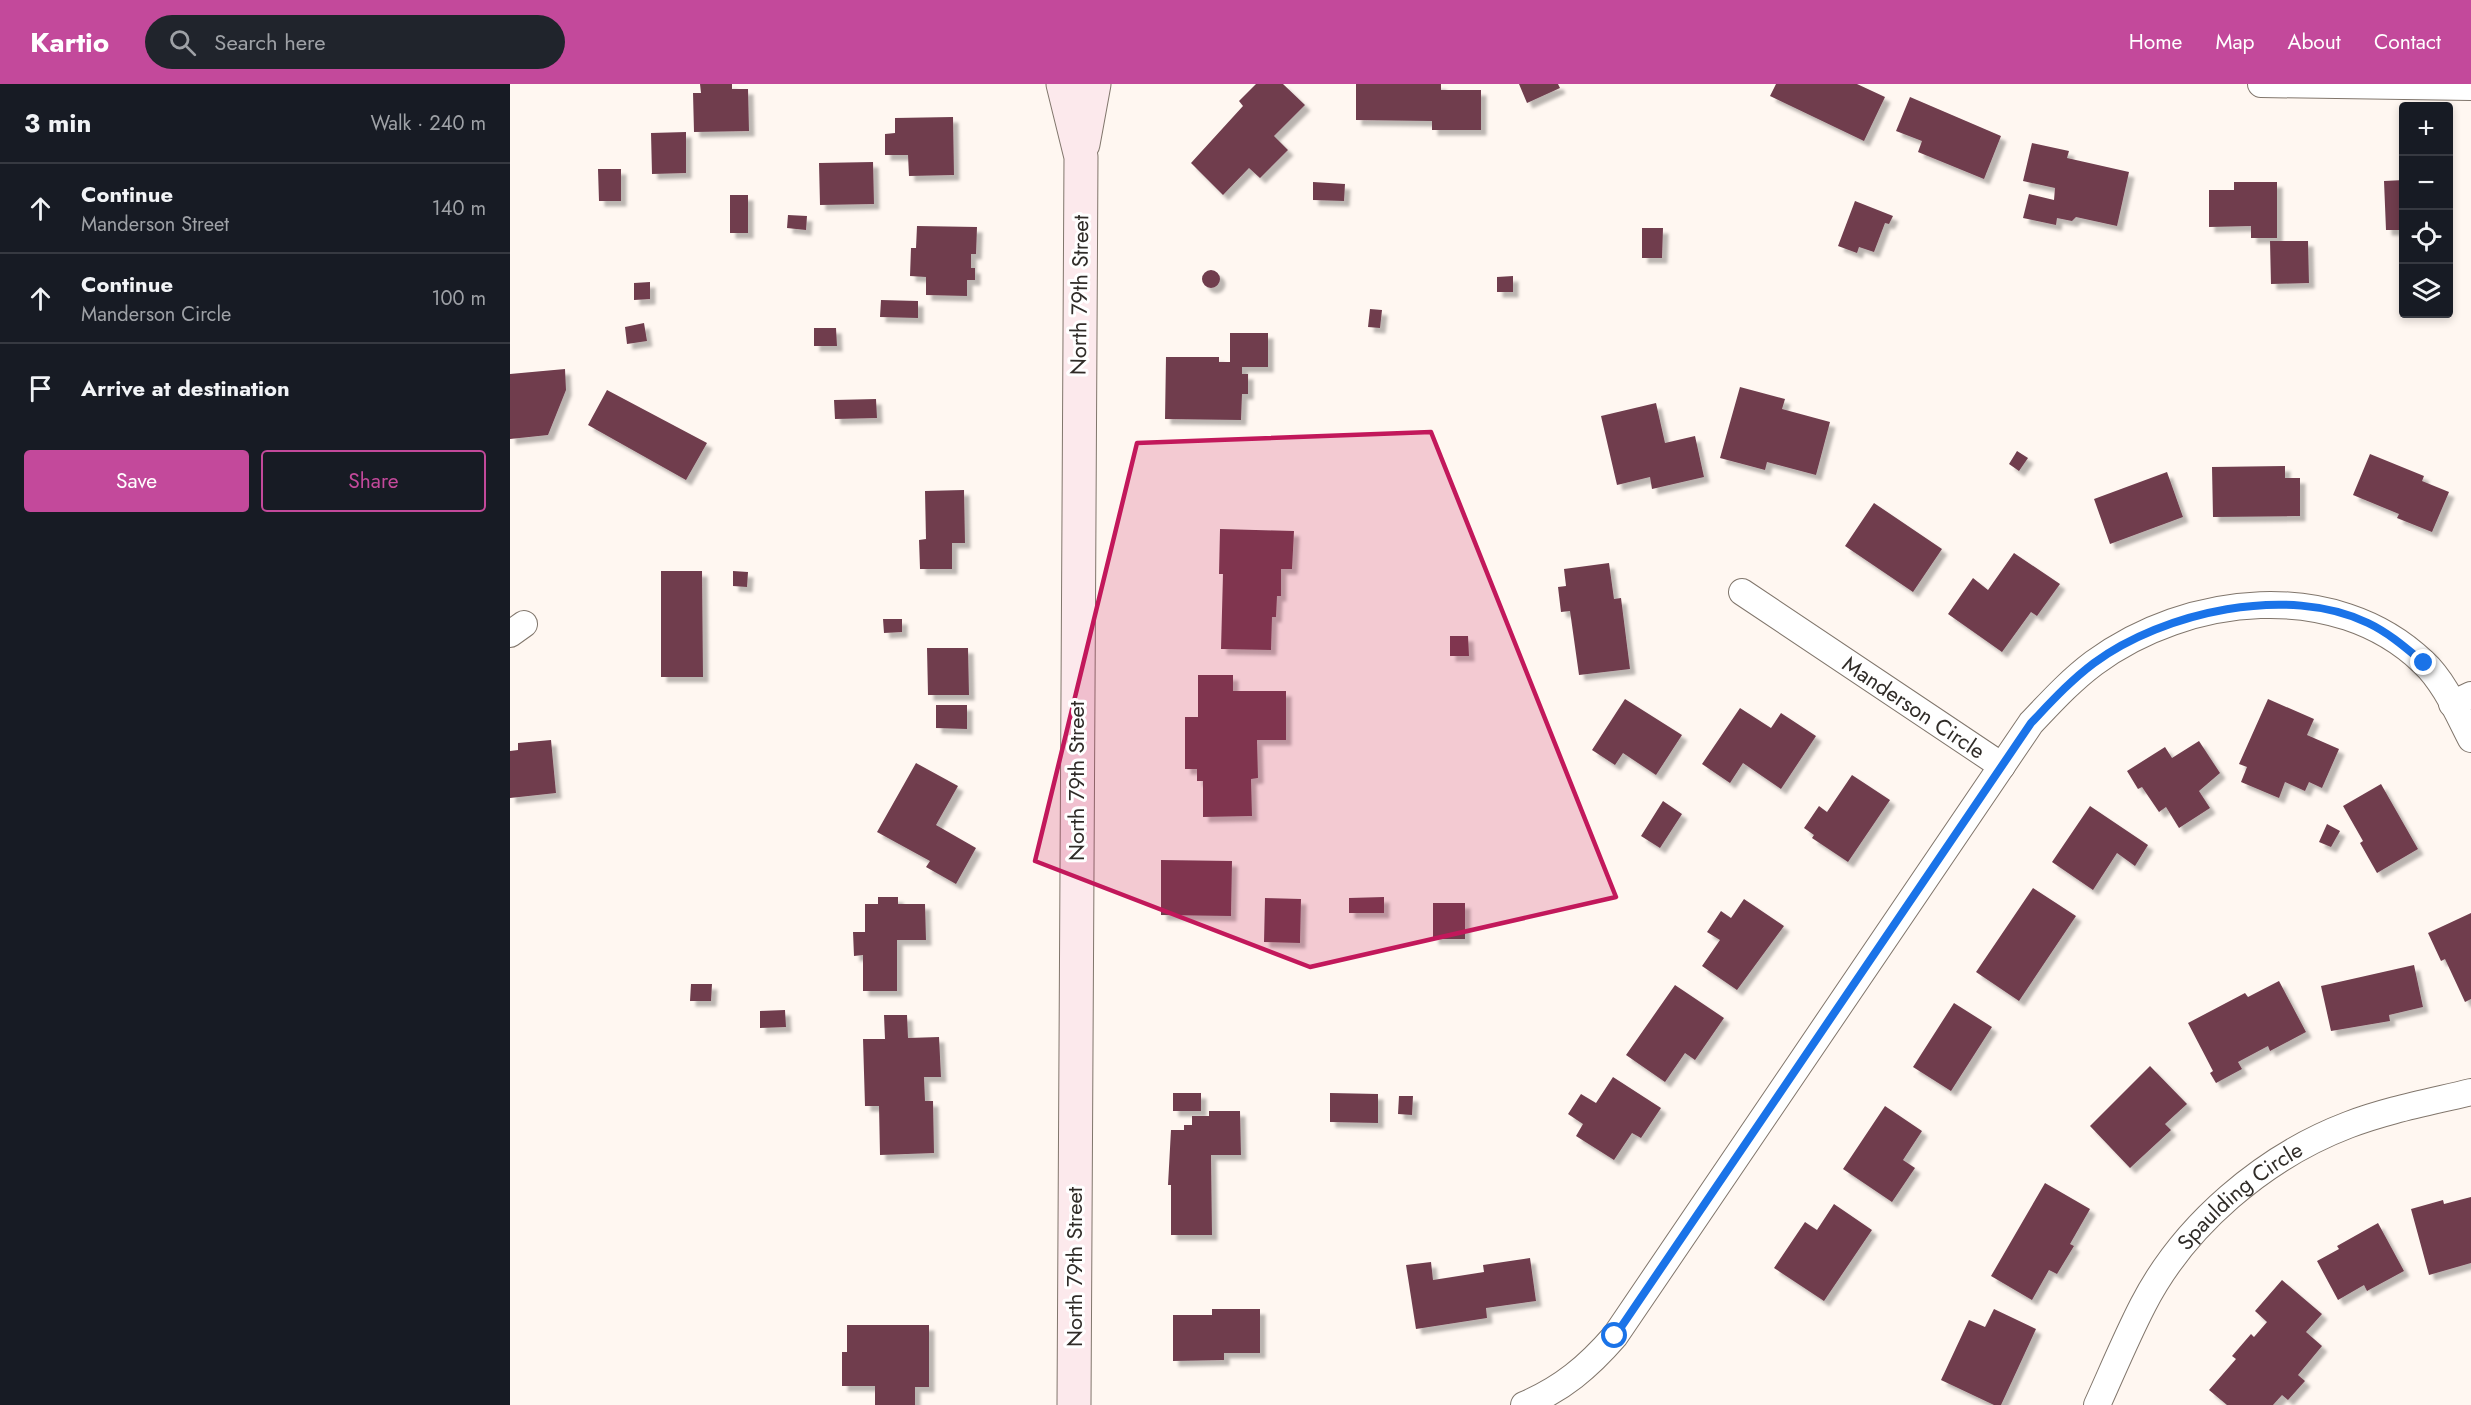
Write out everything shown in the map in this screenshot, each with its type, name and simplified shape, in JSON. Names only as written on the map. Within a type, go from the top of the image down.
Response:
[{"type":"street","name":"North 79th Street","points":[[1063,84],[1081,157]]},
{"type":"street","name":"North 79th Street","points":[[1074,1405],[1081,157],[1094,84]]},
{"type":"street","points":[[2261,84],[2471,87]]},
{"type":"street","name":"Manderson Circle","points":[[1742,592],[2002,766],[2031,723],[2068,684],[2123,644],[2159,627],[2229,608],[2268,605],[2303,607],[2342,614],[2366,622],[2391,635],[2424,663],[2461,700],[2471,740]]},
{"type":"street","points":[[1524,1405],[1545,1396],[1577,1375],[1615,1336],[2002,766]]},
{"type":"street","name":"Spaulding Circle","points":[[2097,1405],[2143,1304],[2171,1262],[2209,1217],[2238,1190],[2288,1155],[2347,1125],[2403,1108],[2471,1092]]},
{"type":"highlighted area","points":[[1431,432],[1616,897],[1310,967],[1035,861],[1137,443]]},
{"type":"building","points":[[700,84],[732,84],[732,89],[748,89],[749,131],[694,132],[693,93],[701,93]]},
{"type":"building","points":[[1256,84],[1283,84],[1305,105],[1274,136],[1288,150],[1260,178],[1249,168],[1223,195],[1191,163],[1243,106],[1239,101]]},
{"type":"building","points":[[1356,84],[1441,84],[1441,90],[1481,90],[1481,130],[1432,130],[1432,121],[1356,120]]},
{"type":"building","points":[[1519,84],[1558,84],[1560,88],[1527,103]]},
{"type":"building","points":[[1776,84],[1857,84],[1885,97],[1864,141],[1770,96]]},
{"type":"building","points":[[1910,97],[2001,136],[1984,179],[1918,152],[1922,141],[1896,131]]},
{"type":"building","points":[[953,117],[954,175],[909,176],[908,155],[885,155],[885,134],[895,133],[895,118]]},
{"type":"building","points":[[686,132],[686,173],[652,174],[651,133]]},
{"type":"building","points":[[2032,143],[2069,151],[2067,158],[2129,172],[2117,226],[2076,217],[2072,221],[2057,218],[2056,225],[2023,218],[2029,194],[2054,200],[2055,188],[2023,181]]},
{"type":"building","points":[[873,162],[874,204],[820,205],[819,163]]},
{"type":"building","points":[[598,169],[621,169],[621,201],[599,201]]},
{"type":"building","points":[[2399,180],[2399,230],[2386,230],[2384,181]]},
{"type":"building","points":[[1313,182],[1345,184],[1344,201],[1313,200]]},
{"type":"building","points":[[2234,182],[2277,182],[2277,238],[2251,238],[2251,226],[2209,227],[2209,190],[2234,190]]},
{"type":"building","points":[[730,195],[748,195],[748,233],[730,233]]},
{"type":"building","points":[[1855,201],[1893,216],[1889,224],[1885,223],[1874,252],[1859,247],[1857,253],[1838,246]]},
{"type":"building","points":[[788,215],[807,216],[806,230],[787,228]]},
{"type":"building","points":[[917,226],[977,227],[976,254],[971,254],[971,268],[975,268],[975,280],[967,280],[967,296],[926,295],[926,277],[910,276],[911,248],[916,248]]},
{"type":"building","points":[[1642,228],[1663,228],[1662,258],[1642,258]]},
{"type":"building","points":[[2270,241],[2308,241],[2309,283],[2271,284]]},
{"type":"building","points":[[1211,270],[1217,273],[1220,279],[1217,285],[1211,288],[1205,285],[1202,279],[1205,273]]},
{"type":"building","points":[[1513,276],[1513,292],[1497,292],[1497,277]]},
{"type":"building","points":[[650,282],[650,299],[634,300],[634,283]]},
{"type":"building","points":[[881,300],[918,301],[918,318],[880,317]]},
{"type":"building","points":[[1370,309],[1382,310],[1380,328],[1368,327]]},
{"type":"building","points":[[644,323],[647,341],[627,344],[625,327]]},
{"type":"building","points":[[814,328],[836,328],[837,346],[814,346]]},
{"type":"building","points":[[1230,333],[1268,333],[1268,367],[1242,367],[1242,374],[1248,374],[1248,394],[1242,394],[1241,420],[1165,419],[1166,357],[1219,357],[1219,362],[1230,362]]},
{"type":"building","points":[[565,369],[566,390],[548,435],[510,439],[510,374]]},
{"type":"building","points":[[1740,387],[1785,399],[1782,409],[1830,422],[1816,475],[1767,462],[1765,470],[1720,458]]},
{"type":"building","points":[[607,390],[707,443],[686,480],[588,425]]},
{"type":"building","points":[[876,399],[877,418],[835,419],[834,400]]},
{"type":"building","points":[[1656,403],[1665,443],[1695,436],[1704,477],[1652,489],[1650,477],[1617,485],[1601,416]]},
{"type":"building","points":[[2017,451],[2028,458],[2019,471],[2009,464]]},
{"type":"building","points":[[2370,454],[2424,476],[2422,481],[2449,492],[2432,532],[2397,518],[2399,514],[2353,495]]},
{"type":"building","points":[[2285,466],[2285,478],[2300,478],[2300,516],[2213,517],[2212,467]]},
{"type":"building","points":[[2167,472],[2183,517],[2110,544],[2094,499]]},
{"type":"building","points":[[964,490],[965,543],[952,543],[952,569],[920,569],[919,540],[926,539],[925,491]]},
{"type":"building","points":[[1874,503],[1942,549],[1913,592],[1845,546]]},
{"type":"building","points":[[1220,529],[1294,531],[1292,569],[1281,569],[1281,596],[1277,596],[1276,617],[1272,617],[1271,650],[1221,649],[1223,574],[1219,574]]},
{"type":"building","points":[[2014,553],[2060,584],[2037,616],[2031,612],[2002,652],[1948,614],[1973,578],[1988,590]]},
{"type":"building","points":[[1609,563],[1614,599],[1621,598],[1630,669],[1579,675],[1570,611],[1561,612],[1558,587],[1566,586],[1564,569]]},
{"type":"building","points":[[661,571],[702,571],[703,677],[661,677]]},
{"type":"building","points":[[733,571],[748,572],[747,587],[733,586]]},
{"type":"building","points":[[883,619],[902,619],[902,632],[884,633]]},
{"type":"building","points":[[1450,636],[1468,636],[1469,656],[1450,656]]},
{"type":"building","points":[[927,648],[968,648],[969,695],[928,695]]},
{"type":"building","points":[[1198,675],[1233,675],[1233,691],[1286,691],[1286,740],[1257,740],[1258,778],[1251,779],[1252,816],[1203,817],[1203,781],[1197,781],[1197,769],[1185,769],[1185,717],[1198,717]]},
{"type":"building","points":[[1625,699],[1682,735],[1656,775],[1623,753],[1615,765],[1592,750]]},
{"type":"building","points":[[2268,699],[2314,719],[2307,735],[2339,749],[2322,788],[2309,782],[2305,791],[2285,782],[2279,798],[2241,782],[2247,767],[2239,764]]},
{"type":"building","points":[[936,705],[967,705],[967,729],[936,728]]},
{"type":"building","points":[[1740,708],[1771,728],[1781,713],[1816,736],[1781,789],[1743,763],[1730,783],[1702,764]]},
{"type":"building","points":[[551,740],[556,793],[510,798],[510,751],[518,750],[518,743]]},
{"type":"building","points":[[2199,741],[2220,773],[2199,791],[2210,808],[2179,828],[2166,807],[2159,812],[2142,787],[2138,789],[2127,771],[2165,747],[2172,758]]},
{"type":"building","points":[[916,763],[958,786],[936,825],[976,848],[956,884],[926,867],[930,861],[877,832]]},
{"type":"building","points":[[1852,775],[1890,800],[1848,862],[1812,838],[1814,835],[1804,828],[1819,806],[1827,812]]},
{"type":"building","points":[[2381,784],[2418,849],[2377,873],[2360,843],[2363,841],[2343,806]]},
{"type":"building","points":[[1663,801],[1682,814],[1660,848],[1641,836]]},
{"type":"building","points":[[2090,806],[2148,845],[2135,866],[2117,853],[2093,890],[2052,862]]},
{"type":"building","points":[[2327,824],[2340,831],[2331,847],[2319,842]]},
{"type":"building","points":[[1161,860],[1232,861],[1231,916],[1161,915]]},
{"type":"building","points":[[2033,888],[2076,916],[2019,1001],[1976,972]]},
{"type":"building","points":[[878,897],[898,897],[898,904],[925,904],[926,940],[897,940],[897,991],[863,991],[863,955],[854,956],[853,932],[865,932],[865,904],[878,904]]},
{"type":"building","points":[[1384,897],[1384,913],[1349,913],[1349,898]]},
{"type":"building","points":[[1265,898],[1301,899],[1300,943],[1264,942]]},
{"type":"building","points":[[1744,899],[1784,926],[1737,990],[1702,966],[1720,940],[1707,932],[1721,911],[1731,918]]},
{"type":"building","points":[[1433,903],[1465,903],[1465,939],[1433,939]]},
{"type":"building","points":[[2471,913],[2471,999],[2465,1002],[2445,959],[2441,961],[2428,933]]},
{"type":"building","points":[[2414,965],[2423,1007],[2389,1015],[2390,1021],[2331,1031],[2321,986]]},
{"type":"building","points":[[2279,981],[2306,1032],[2270,1051],[2268,1046],[2238,1062],[2242,1069],[2216,1083],[2210,1073],[2213,1071],[2188,1023],[2245,993],[2248,997]]},
{"type":"building","points":[[691,984],[712,984],[711,1001],[690,1001]]},
{"type":"building","points":[[1675,985],[1724,1018],[1695,1060],[1685,1053],[1665,1082],[1626,1055]]},
{"type":"building","points":[[1954,1003],[1992,1027],[1951,1091],[1913,1067]]},
{"type":"building","points":[[785,1010],[786,1027],[760,1028],[760,1011]]},
{"type":"building","points":[[884,1015],[907,1015],[908,1038],[939,1037],[941,1077],[924,1077],[925,1101],[933,1101],[934,1153],[880,1155],[879,1106],[865,1106],[863,1039],[885,1039]]},
{"type":"building","points":[[2150,1066],[2187,1104],[2165,1124],[2171,1130],[2130,1168],[2090,1126]]},
{"type":"building","points":[[1613,1077],[1661,1108],[1641,1138],[1632,1133],[1614,1160],[1576,1136],[1583,1124],[1568,1114],[1581,1094],[1596,1103]]},
{"type":"building","points":[[1173,1093],[1201,1093],[1201,1111],[1173,1111]]},
{"type":"building","points":[[1330,1093],[1378,1094],[1378,1123],[1330,1122]]},
{"type":"building","points":[[1399,1096],[1413,1096],[1412,1115],[1398,1114]]},
{"type":"building","points":[[1885,1106],[1922,1131],[1903,1160],[1915,1168],[1892,1202],[1843,1169]]},
{"type":"building","points":[[1209,1111],[1240,1111],[1241,1155],[1211,1155],[1212,1235],[1171,1235],[1171,1185],[1168,1185],[1171,1130],[1184,1130],[1184,1125],[1192,1125],[1192,1116],[1209,1116]]},
{"type":"building","points":[[2045,1183],[2090,1209],[2070,1244],[2074,1246],[2057,1274],[2049,1270],[2032,1300],[1991,1276]]},
{"type":"building","points":[[2471,1197],[2471,1263],[2429,1275],[2411,1209],[2443,1200],[2444,1204]]},
{"type":"building","points":[[1834,1204],[1872,1230],[1824,1301],[1774,1268],[1805,1222],[1817,1230]]},
{"type":"building","points":[[2378,1223],[2404,1271],[2367,1291],[2364,1285],[2338,1300],[2317,1261],[2339,1249],[2337,1246]]},
{"type":"building","points":[[1530,1258],[1536,1301],[1486,1308],[1487,1318],[1416,1329],[1406,1265],[1431,1262],[1433,1280],[1484,1272],[1483,1265]]},
{"type":"building","points":[[2282,1280],[2322,1314],[2306,1332],[2322,1346],[2298,1375],[2305,1381],[2288,1400],[2282,1395],[2273,1405],[2227,1405],[2209,1390],[2236,1359],[2232,1356],[2251,1334],[2254,1337],[2267,1322],[2255,1311]]},
{"type":"building","points":[[1212,1309],[1260,1309],[1260,1353],[1224,1353],[1224,1360],[1173,1361],[1173,1315],[1212,1315]]},
{"type":"building","points":[[1994,1309],[2036,1329],[2001,1405],[1994,1405],[1941,1380],[1969,1320],[1985,1327]]},
{"type":"building","points":[[847,1325],[929,1325],[929,1387],[915,1387],[915,1405],[875,1405],[875,1386],[842,1386],[842,1352],[847,1352]]},
{"type":"route","points":[[1615,1336],[2031,723],[2068,684],[2123,644],[2159,627],[2191,616],[2229,608],[2268,605],[2303,607],[2342,614],[2366,622],[2391,635],[2424,663]]}]
